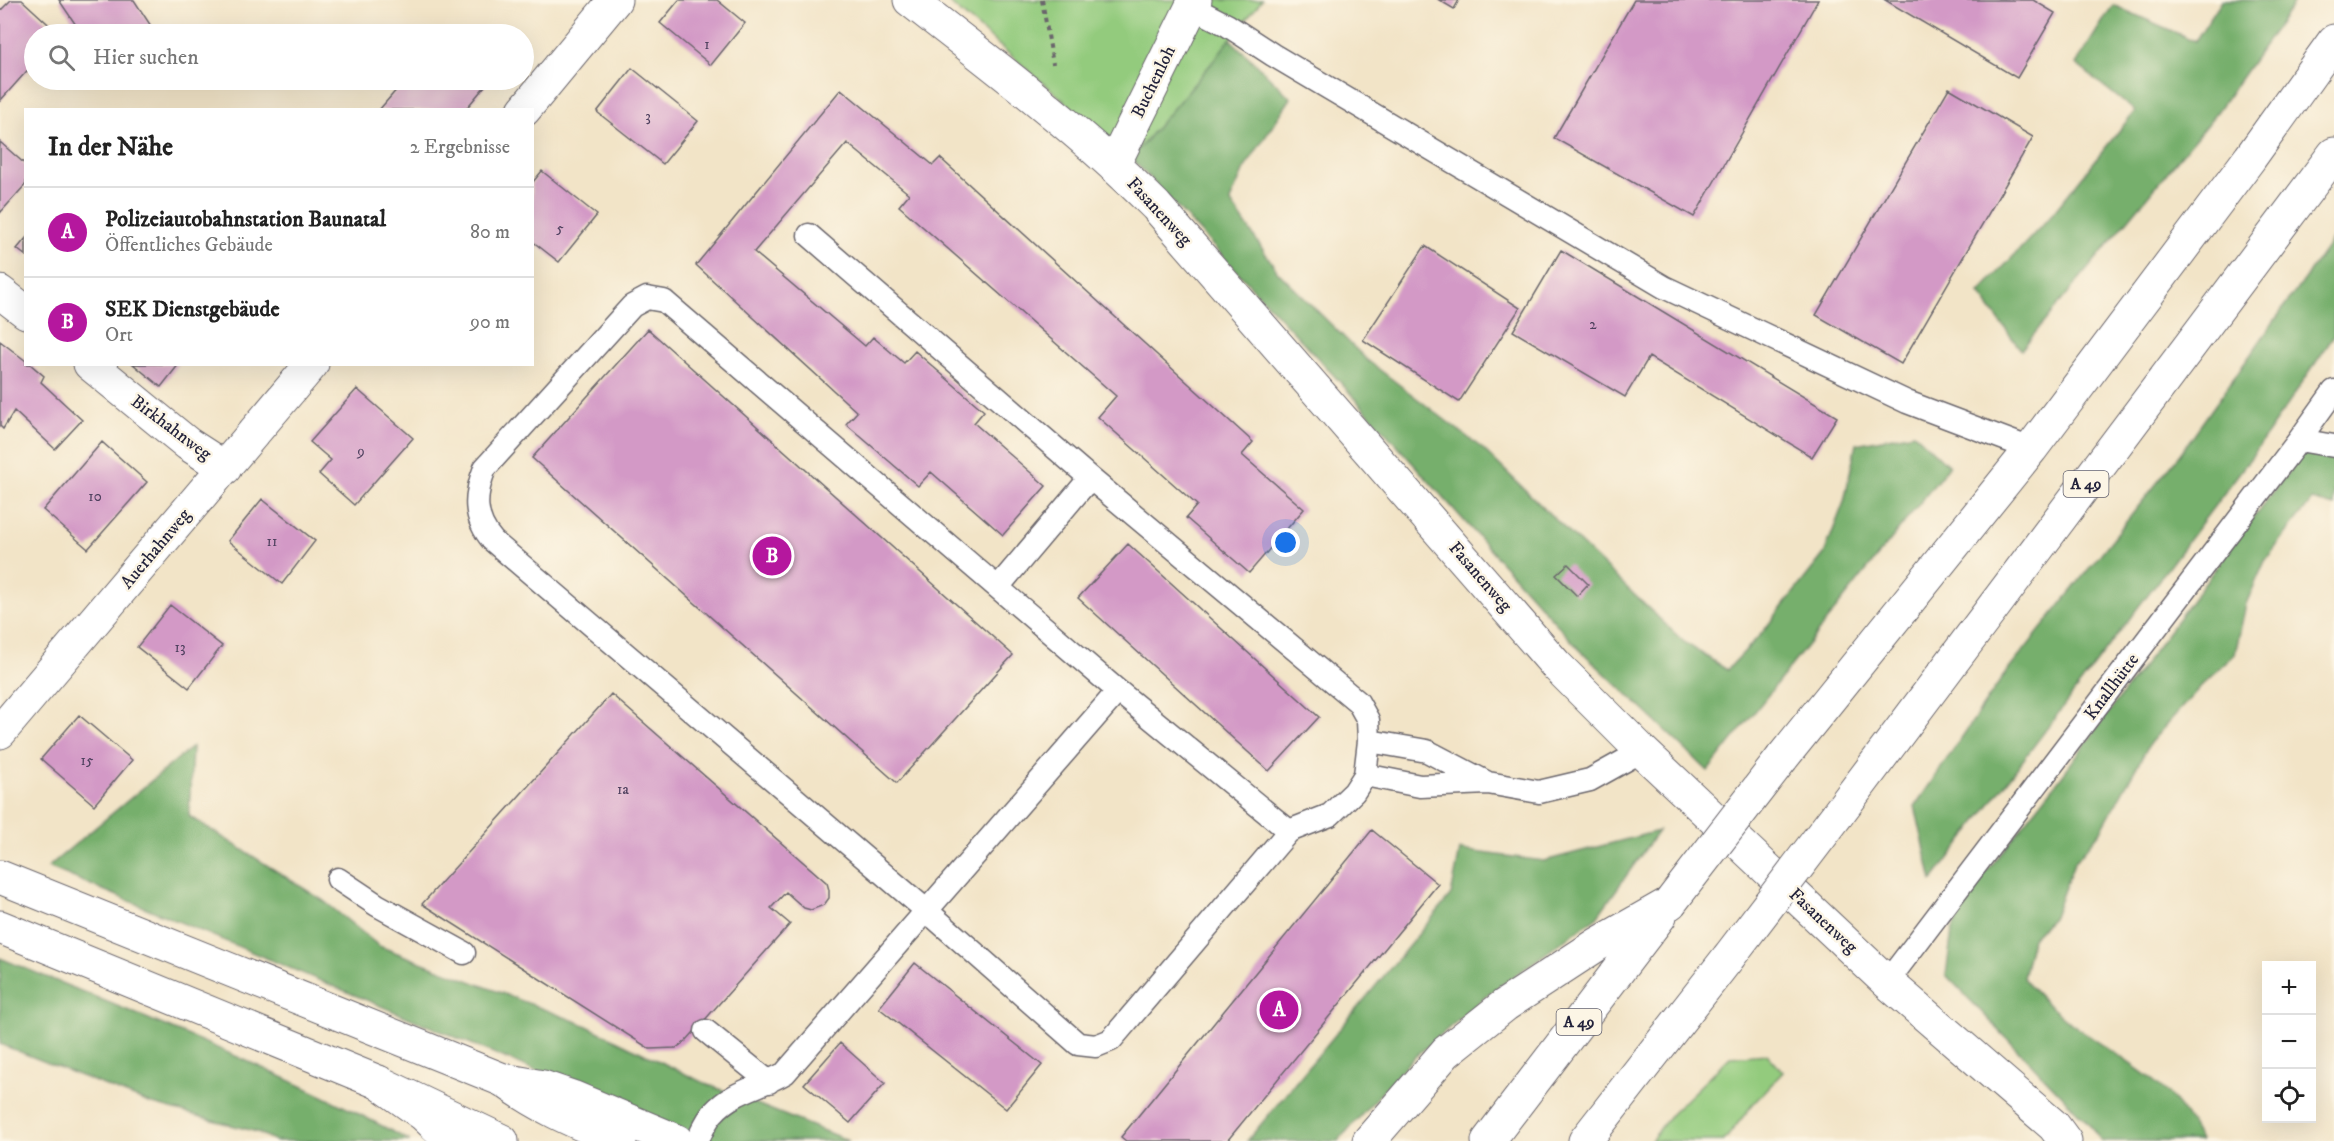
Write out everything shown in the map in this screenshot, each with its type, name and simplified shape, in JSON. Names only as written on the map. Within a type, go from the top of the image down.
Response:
[{"type":"main road","points":[[526,108],[615,0]]},
{"type":"main road","name":"Fasanenweg","points":[[910,0],[1028,91],[1114,164],[1156,207],[1557,665],[1642,751],[1887,982],[2054,1126],[2065,1141]]},
{"type":"main road","name":"Buchenloh","points":[[1114,164],[1193,3]]},
{"type":"main road","name":"A 49","points":[[1488,1141],[1782,758],[2031,448],[2250,158],[2334,41]]},
{"type":"main road","name":"A 49","points":[[1586,1141],[1837,815],[2334,154]]},
{"type":"main road","points":[[0,292],[24,310]]},
{"type":"main road","name":"Birkhahnweg","points":[[92,366],[188,444],[225,468]]},
{"type":"main road","name":"Auerhahnweg","points":[[0,732],[310,366]]},
{"type":"main road","points":[[0,877],[503,1080],[543,1087],[572,1096],[677,1141]]},
{"type":"main road","points":[[1369,1141],[1446,1052],[1505,1005],[1598,944],[1670,903]]},
{"type":"main road","points":[[0,927],[378,1082],[502,1141]]},
{"type":"main road","points":[[503,1080],[532,1101],[558,1115],[620,1141]]},
{"type":"main road","points":[[378,1082],[423,1114],[452,1141]]},
{"type":"lane","points":[[1193,3],[1273,55],[1664,287],[1907,402],[2031,448]]},
{"type":"lane","points":[[809,235],[1090,478],[1358,702],[1368,720],[1369,741],[1365,775],[1354,792],[1330,815],[1289,831],[1111,1040],[1096,1046],[1078,1044],[927,911],[493,541],[482,529],[477,507],[478,486],[485,468],[632,306],[647,298],[664,301],[1118,691],[1289,831]]},
{"type":"lane","name":"Knallhütte","points":[[1887,982],[2334,391]]},
{"type":"lane","points":[[2299,440],[2334,446]]},
{"type":"lane","points":[[998,587],[1090,478]]},
{"type":"lane","points":[[697,1141],[712,1114],[725,1101],[785,1074],[1118,691]]},
{"type":"lane","points":[[1369,741],[1427,751],[1488,783]]},
{"type":"lane","points":[[1365,775],[1420,786],[1488,783],[1539,792],[1590,780],[1642,751]]},
{"type":"lane","points":[[338,879],[376,905],[465,953]]},
{"type":"lane","points":[[706,1031],[770,1082]]},
{"type":"path","points":[[1042,0],[1053,66]]},
{"type":"green space","points":[[946,0],[1262,0],[1131,158]]},
{"type":"green space","points":[[2222,0],[2296,0],[2217,112],[2021,350],[1979,293],[2049,218],[2135,111],[2076,64],[2113,5],[2195,41]]},
{"type":"green space","points":[[1230,39],[1291,98],[1244,169],[1230,201],[1278,272],[1367,360],[1483,449],[1684,642],[1727,670],[1761,634],[1824,554],[1844,502],[1856,444],[1914,433],[1949,466],[1708,771],[1578,648],[1340,382],[1131,158]]},
{"type":"green space","points":[[2334,237],[2334,336],[2252,456],[1932,881],[1915,806],[2002,678],[2180,454]]},
{"type":"green space","points":[[2305,450],[2334,455],[2334,506],[2312,500],[2265,561],[2246,604],[2235,654],[2201,686],[2150,743],[2100,832],[2074,863],[2054,916],[2032,938],[2023,978],[2037,994],[2069,1022],[2163,1089],[2192,1125],[2200,1141],[2101,1141],[2090,1125],[1946,975],[1952,931],[1965,899],[2055,785]]},
{"type":"green space","points":[[192,747],[189,816],[324,901],[379,946],[585,1025],[704,1083],[849,1141],[704,1141],[48,867]]},
{"type":"green space","points":[[1658,831],[1597,917],[1490,993],[1410,1061],[1338,1141],[1247,1141],[1451,895],[1460,850],[1544,861]]},
{"type":"green space","points":[[0,958],[259,1066],[410,1141],[275,1141],[257,1132],[149,1103],[0,1044]]},
{"type":"green space","points":[[1767,1054],[1783,1072],[1753,1104],[1724,1141],[1651,1141],[1671,1114],[1730,1057]]},
{"type":"building","points":[[11,0],[22,0],[48,24],[24,24],[24,74],[0,101],[0,11]]},
{"type":"building","points":[[59,0],[134,0],[150,24],[75,24]]},
{"type":"building","points":[[679,0],[717,0],[745,23],[711,65],[660,23]]},
{"type":"building","points":[[1439,0],[1459,0],[1454,9]]},
{"type":"building","points":[[1634,0],[1818,0],[1694,217],[1554,138]]},
{"type":"building","points":[[1885,0],[2033,0],[2055,13],[2017,78]]},
{"type":"building","points":[[632,68],[698,121],[663,164],[597,112]]},
{"type":"building","points":[[1949,88],[2033,137],[1901,364],[1816,315]]},
{"type":"building","points":[[841,89],[933,165],[940,158],[1253,442],[1242,455],[1304,509],[1249,573],[1186,518],[1197,505],[1098,417],[1116,396],[899,206],[909,194],[847,143],[754,252],[865,346],[873,337],[904,363],[915,351],[984,411],[974,423],[1046,486],[1003,535],[931,472],[918,486],[846,424],[857,412],[696,265]]},
{"type":"building","points":[[396,90],[482,90],[467,108],[381,108]]},
{"type":"building","points":[[0,142],[24,163],[24,186],[0,213]]},
{"type":"building","points":[[542,171],[597,215],[559,262],[534,243],[534,181]]},
{"type":"building","points":[[24,240],[24,254],[17,249]]},
{"type":"building","points":[[1425,246],[1520,308],[1459,402],[1363,340]]},
{"type":"building","points":[[1561,250],[1837,417],[1812,457],[1649,357],[1625,397],[1513,331]]},
{"type":"building","points":[[648,329],[1013,655],[897,783],[532,458]]},
{"type":"building","points":[[0,341],[24,359],[24,366],[32,366],[44,376],[41,382],[82,420],[55,449],[14,411],[3,429],[0,426]]},
{"type":"building","points":[[135,366],[177,366],[161,387]]},
{"type":"building","points":[[357,389],[413,438],[354,505],[319,474],[331,460],[310,442]]},
{"type":"building","points":[[102,442],[147,482],[88,549],[43,510]]},
{"type":"building","points":[[262,499],[315,541],[282,584],[228,541]]},
{"type":"building","points":[[1128,544],[1319,717],[1269,771],[1078,598]]},
{"type":"building","points":[[1568,564],[1588,584],[1577,596],[1556,575]]},
{"type":"building","points":[[170,605],[222,646],[189,688],[137,647]]},
{"type":"building","points":[[611,694],[827,883],[829,890],[829,898],[824,905],[811,910],[804,908],[786,892],[771,908],[790,924],[686,1041],[676,1048],[650,1049],[422,904]]},
{"type":"building","points":[[79,715],[132,760],[94,805],[41,759]]},
{"type":"building","points":[[1372,830],[1438,884],[1227,1141],[1126,1141],[1121,1137]]},
{"type":"building","points":[[915,963],[1042,1065],[1006,1109],[879,1008]]},
{"type":"building","points":[[840,1043],[885,1083],[850,1123],[804,1084]]},
{"type":"place","name":"SEK Dienstgebäude","points":[[772,556]]},
{"type":"place","name":"Polizeiautobahnstation Baunatal","points":[[1279,1010]]}]
